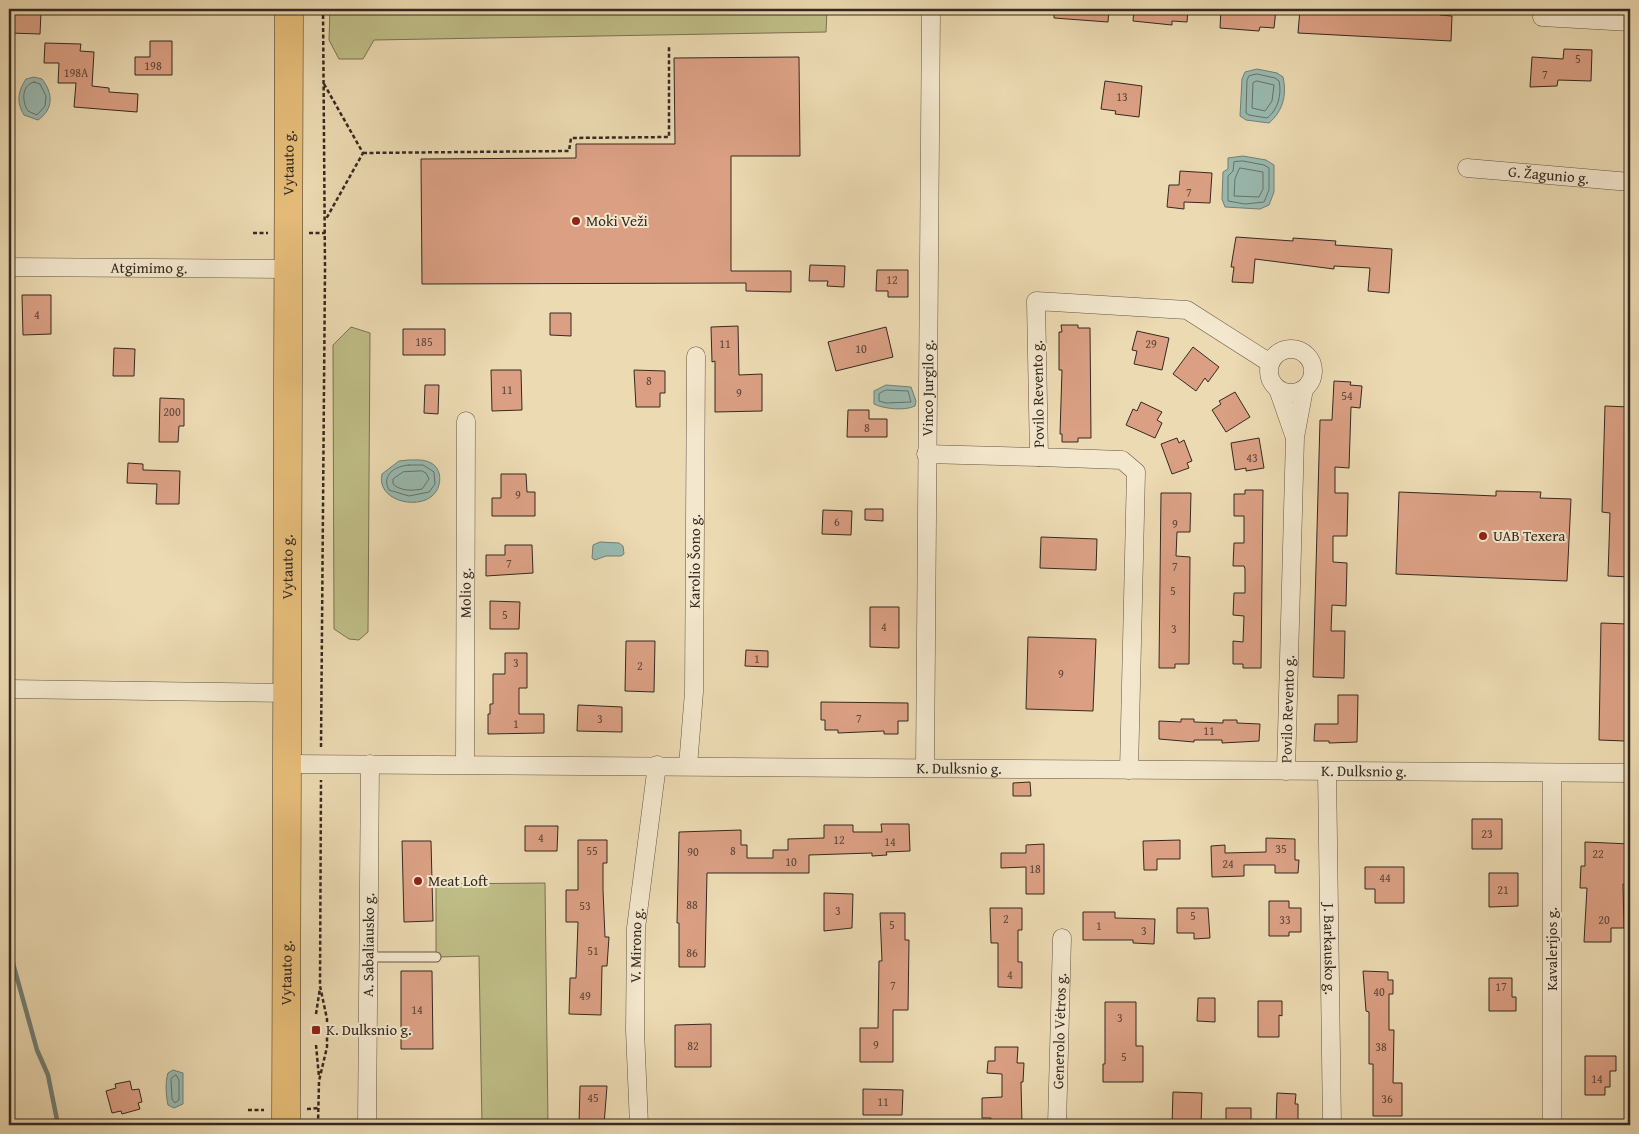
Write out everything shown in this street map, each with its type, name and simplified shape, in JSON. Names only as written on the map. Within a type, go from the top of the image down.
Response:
[{"type":"main road","name":"Vytauto g.","points":[[286,1125],[288,9]]},
{"type":"street","name":"Vinco Jurgilo g.","points":[[925,768],[931,9]]},
{"type":"street","points":[[1542,17],[1630,22]]},
{"type":"street","name":"G. Žagunio g.","points":[[1467,168],[1630,182]]},
{"type":"street","name":"Atgimimo g.","points":[[9,267],[288,269]]},
{"type":"street","name":"Povilo Revento g.","points":[[1129,770],[1136,472],[1122,460],[1039,457],[1036,302],[1187,310],[1270,364]]},
{"type":"street","name":"Povilo Revento g.","points":[[1286,771],[1295,437],[1304,390],[1310,384],[1314,371],[1310,358],[1305,353],[1299,349],[1285,349],[1278,352],[1270,364],[1270,377],[1278,389],[1295,437]]},
{"type":"street","name":"Karolio Šono g.","points":[[688,766],[694,692],[696,356]]},
{"type":"street","points":[[1278,389],[1291,393],[1304,390]]},
{"type":"street","name":"Molio g.","points":[[465,764],[466,421]]},
{"type":"street","points":[[926,454],[1039,457]]},
{"type":"street","points":[[9,690],[288,693]]},
{"type":"street","name":"K. Dulksnio g.","points":[[288,764],[1630,773]]},
{"type":"street","name":"A. Sabaliausko g.","points":[[367,1125],[370,764]]},
{"type":"street","name":"V. Mirono g.","points":[[638,1125],[635,1030],[636,928],[657,766]]},
{"type":"street","name":"J. Barkausko g.","points":[[1327,771],[1332,1125]]},
{"type":"street","name":"Kavalerijos g.","points":[[1552,773],[1552,1125]]},
{"type":"street","name":"Generolo Vėtros g.","points":[[1057,1125],[1062,938]]},
{"type":"lane","points":[[368,957],[436,957]]},
{"type":"path","points":[[316,1014],[320,986],[325,220],[323,9]]},
{"type":"path","points":[[362,153],[569,152],[571,138],[669,137],[669,46]]},
{"type":"path","points":[[323,82],[362,153]]},
{"type":"path","points":[[325,220],[362,153]]},
{"type":"path","points":[[319,1081],[327,1047],[328,1019],[320,986]]},
{"type":"path","points":[[316,1045],[319,1081],[318,1125]]},
{"type":"shaded area","points":[[330,9],[827,9],[826,32],[374,40],[363,59],[339,59],[329,40]]},
{"type":"shaded area","points":[[351,327],[370,333],[368,632],[359,640],[349,639],[334,629],[333,345]]},
{"type":"shaded area","points":[[545,883],[548,1125],[482,1125],[479,956],[436,957],[436,884]]},
{"type":"water","points":[[1257,69],[1277,73],[1283,77],[1283,102],[1278,113],[1269,123],[1246,120],[1240,116],[1242,79],[1245,72]]},
{"type":"water","points":[[34,77],[42,79],[50,95],[47,111],[38,120],[24,115],[19,101],[21,88],[26,79]]},
{"type":"water","points":[[1243,156],[1266,160],[1274,165],[1274,192],[1269,205],[1260,209],[1225,207],[1222,199],[1223,172],[1228,169],[1228,158]]},
{"type":"water","points":[[886,385],[911,387],[916,401],[915,406],[894,409],[874,404],[874,391]]},
{"type":"water","points":[[399,461],[428,462],[438,470],[440,479],[438,488],[432,496],[425,500],[408,502],[399,500],[385,490],[382,483],[382,474]]},
{"type":"water","points":[[600,542],[619,543],[623,546],[624,554],[621,556],[606,556],[595,560],[592,558],[593,545]]},
{"type":"water","points":[[173,1070],[183,1073],[183,1104],[174,1108],[168,1105],[166,1089],[168,1073]]},
{"type":"building","points":[[1054,9],[1109,9],[1108,22],[1054,18]]},
{"type":"building","points":[[1134,9],[1188,9],[1187,22],[1172,21],[1172,25],[1133,21]]},
{"type":"building","points":[[1221,9],[1276,9],[1274,28],[1260,27],[1259,31],[1220,28]]},
{"type":"building","points":[[1300,9],[1354,9],[1354,12],[1386,14],[1386,10],[1399,11],[1400,9],[1440,11],[1440,15],[1452,16],[1451,41],[1298,33]]},
{"type":"building","points":[[9,11],[41,12],[40,34],[9,33]]},
{"type":"building","points":[[150,41],[172,41],[172,75],[135,75],[135,57],[150,57]]},
{"type":"building","points":[[45,43],[81,44],[80,51],[94,52],[92,86],[109,88],[109,92],[138,94],[137,112],[74,107],[76,83],[58,83],[59,63],[44,63]]},
{"type":"building","points":[[1564,49],[1592,50],[1591,81],[1558,80],[1557,86],[1530,87],[1532,57],[1563,59]]},
{"type":"building","name":"Moki Veži","points":[[799,57],[800,156],[731,156],[731,271],[791,271],[791,292],[746,291],[746,283],[422,284],[421,159],[576,158],[576,144],[675,144],[674,58]]},
{"type":"building","points":[[1105,81],[1142,86],[1139,117],[1115,114],[1116,111],[1101,109]]},
{"type":"building","points":[[1180,171],[1212,173],[1210,203],[1184,202],[1184,209],[1167,207],[1169,185],[1179,185]]},
{"type":"building","points":[[1236,237],[1293,241],[1293,238],[1336,241],[1335,245],[1392,249],[1389,293],[1368,291],[1370,268],[1334,266],[1334,269],[1255,259],[1253,283],[1232,282],[1234,267],[1231,267]]},
{"type":"building","points":[[810,265],[845,266],[844,287],[827,286],[828,281],[809,281]]},
{"type":"building","points":[[877,270],[908,270],[908,297],[888,297],[888,291],[876,291]]},
{"type":"building","points":[[22,295],[51,295],[51,334],[23,335]]},
{"type":"building","points":[[550,313],[571,313],[571,336],[550,335]]},
{"type":"building","points":[[1061,325],[1078,325],[1078,328],[1090,328],[1091,438],[1078,438],[1078,442],[1062,442],[1062,434],[1060,434],[1062,370],[1059,370],[1059,332],[1062,332]]},
{"type":"building","points":[[738,326],[739,375],[762,374],[762,411],[715,412],[715,361],[712,362],[711,327]]},
{"type":"building","points":[[886,327],[893,357],[836,371],[828,342]]},
{"type":"building","points":[[403,329],[445,329],[445,355],[403,355]]},
{"type":"building","points":[[1137,331],[1169,338],[1162,370],[1134,364],[1137,351],[1132,350]]},
{"type":"building","points":[[1193,347],[1219,367],[1208,382],[1205,378],[1196,391],[1173,374]]},
{"type":"building","points":[[114,348],[135,349],[134,376],[113,376]]},
{"type":"building","points":[[491,370],[521,370],[522,410],[492,411]]},
{"type":"building","points":[[634,370],[665,371],[665,393],[660,393],[660,407],[636,407]]},
{"type":"building","points":[[1334,381],[1351,382],[1350,385],[1362,386],[1360,408],[1351,407],[1349,468],[1335,467],[1335,493],[1348,493],[1347,536],[1333,536],[1333,562],[1347,563],[1346,606],[1332,605],[1331,631],[1345,631],[1344,678],[1313,677],[1320,420],[1332,420]]},
{"type":"building","points":[[425,385],[439,385],[438,414],[424,413]]},
{"type":"building","points":[[1235,392],[1250,417],[1226,432],[1212,410],[1221,404],[1219,401]]},
{"type":"building","points":[[160,398],[184,399],[184,426],[179,426],[178,442],[159,442]]},
{"type":"building","points":[[1141,402],[1162,412],[1157,420],[1162,423],[1155,438],[1126,425],[1133,409],[1137,411]]},
{"type":"building","points":[[1605,406],[1630,407],[1627,513],[1630,513],[1630,577],[1608,576],[1610,513],[1602,512]]},
{"type":"building","points":[[848,410],[869,410],[869,419],[887,419],[887,437],[847,437]]},
{"type":"building","points":[[1177,438],[1179,443],[1184,440],[1192,461],[1187,463],[1189,468],[1172,474],[1161,444]]},
{"type":"building","points":[[1259,438],[1264,468],[1246,471],[1246,468],[1235,470],[1231,443]]},
{"type":"building","points":[[128,463],[143,464],[143,470],[180,471],[179,504],[156,504],[157,484],[127,483]]},
{"type":"building","points":[[501,474],[526,474],[527,492],[535,492],[535,516],[492,516],[492,498],[501,498]]},
{"type":"building","points":[[1245,490],[1263,490],[1261,668],[1243,668],[1243,664],[1233,664],[1233,641],[1243,642],[1244,616],[1233,615],[1234,593],[1245,593],[1244,566],[1233,566],[1234,543],[1244,543],[1244,516],[1234,516],[1234,494],[1245,494]]},
{"type":"building","name":"UAB Texera","points":[[1496,491],[1541,492],[1540,498],[1571,499],[1567,581],[1396,574],[1399,492],[1496,496]]},
{"type":"building","points":[[1161,493],[1191,493],[1190,532],[1177,532],[1176,556],[1190,557],[1189,664],[1175,664],[1175,668],[1159,668]]},
{"type":"building","points":[[865,509],[883,509],[883,521],[865,520]]},
{"type":"building","points":[[823,510],[852,511],[851,535],[822,534]]},
{"type":"building","points":[[1041,537],[1097,539],[1096,570],[1040,568]]},
{"type":"building","points":[[505,545],[532,545],[533,573],[486,576],[486,555],[505,555]]},
{"type":"building","points":[[490,601],[520,602],[519,629],[490,629]]},
{"type":"building","points":[[870,607],[899,607],[899,648],[870,647]]},
{"type":"building","points":[[1601,623],[1627,624],[1625,741],[1599,740]]},
{"type":"building","points":[[1028,637],[1096,639],[1093,711],[1026,709]]},
{"type":"building","points":[[626,641],[655,641],[654,692],[625,691]]},
{"type":"building","points":[[746,650],[768,651],[768,667],[745,666]]},
{"type":"building","points":[[505,653],[527,653],[527,688],[519,688],[519,714],[544,714],[544,733],[488,734],[488,714],[490,714],[490,704],[493,704],[493,674],[505,674]]},
{"type":"building","points":[[1338,695],[1358,695],[1357,742],[1329,743],[1329,741],[1314,741],[1315,724],[1338,724]]},
{"type":"building","points":[[821,702],[908,703],[908,721],[898,721],[898,734],[884,734],[884,731],[838,733],[838,730],[825,730],[825,720],[821,720]]},
{"type":"building","points":[[578,705],[622,707],[622,732],[577,731]]},
{"type":"building","points":[[1181,719],[1194,719],[1194,722],[1223,723],[1223,720],[1237,720],[1237,723],[1260,724],[1259,741],[1222,743],[1222,740],[1194,740],[1194,742],[1159,739],[1159,721],[1181,722]]},
{"type":"building","points":[[1030,782],[1031,796],[1013,796],[1013,783]]},
{"type":"building","points":[[1472,819],[1502,819],[1502,849],[1472,849]]},
{"type":"building","points":[[881,824],[909,824],[910,851],[886,852],[887,855],[872,856],[872,853],[809,855],[809,873],[707,873],[705,967],[679,967],[679,923],[677,923],[679,832],[741,830],[741,845],[747,845],[747,858],[773,858],[773,850],[788,850],[788,839],[824,838],[824,825],[853,825],[853,832],[882,832]]},
{"type":"building","points":[[525,826],[558,826],[557,851],[525,851]]},
{"type":"building","points":[[1266,838],[1295,839],[1295,860],[1299,860],[1298,873],[1275,873],[1275,865],[1244,865],[1244,876],[1212,877],[1211,846],[1225,845],[1225,853],[1266,852]]},
{"type":"building","points":[[578,840],[607,840],[607,863],[603,863],[603,890],[605,937],[609,937],[607,966],[602,966],[601,1015],[569,1014],[570,978],[576,978],[578,922],[566,922],[566,890],[578,890]]},
{"type":"building","points":[[1180,840],[1180,859],[1157,859],[1157,870],[1144,870],[1143,841]]},
{"type":"building","name":"Meat Loft","points":[[402,841],[431,841],[433,921],[404,922]]},
{"type":"building","points":[[1585,842],[1630,844],[1630,884],[1623,884],[1624,928],[1611,928],[1611,942],[1584,942],[1587,888],[1580,888],[1581,866],[1585,866]]},
{"type":"building","points":[[1044,844],[1044,894],[1026,894],[1026,867],[1001,868],[1001,853],[1026,853],[1026,845]]},
{"type":"building","points":[[1365,867],[1404,867],[1404,903],[1375,903],[1375,889],[1365,889]]},
{"type":"building","points":[[1489,873],[1518,873],[1518,906],[1489,907]]},
{"type":"building","points":[[824,893],[853,894],[852,928],[824,931]]},
{"type":"building","points":[[1269,901],[1289,901],[1289,908],[1301,908],[1301,932],[1289,932],[1289,936],[1269,936]]},
{"type":"building","points":[[990,908],[1022,908],[1022,930],[1018,930],[1018,962],[1022,962],[1022,988],[998,987],[998,943],[991,943]]},
{"type":"building","points":[[1177,908],[1208,908],[1210,938],[1194,939],[1194,933],[1177,933]]},
{"type":"building","points":[[1083,912],[1115,912],[1115,918],[1155,919],[1154,944],[1133,943],[1133,940],[1083,940]]},
{"type":"building","points":[[880,913],[905,913],[905,940],[909,940],[908,1010],[893,1010],[893,1062],[860,1062],[860,1028],[878,1028],[879,961],[882,961]]},
{"type":"building","points":[[401,971],[432,971],[433,1049],[401,1049]]},
{"type":"building","points":[[1363,971],[1388,972],[1388,980],[1393,980],[1393,994],[1389,994],[1389,1030],[1394,1030],[1393,1083],[1402,1083],[1402,1116],[1373,1116],[1373,1064],[1369,1064],[1369,1012],[1366,1011]]},
{"type":"building","points":[[1489,978],[1512,978],[1512,997],[1516,997],[1516,1011],[1489,1011]]},
{"type":"building","points":[[1198,998],[1215,998],[1215,1022],[1197,1021]]},
{"type":"building","points":[[1258,1001],[1282,1001],[1282,1016],[1279,1015],[1279,1037],[1258,1037]]},
{"type":"building","points":[[1105,1002],[1136,1002],[1136,1046],[1143,1046],[1143,1082],[1103,1082],[1103,1064],[1105,1064]]},
{"type":"building","points":[[711,1024],[711,1067],[675,1067],[675,1025]]},
{"type":"building","points":[[995,1047],[1018,1047],[1017,1063],[1024,1063],[1023,1082],[1021,1082],[1022,1125],[991,1125],[991,1118],[982,1118],[982,1098],[1002,1097],[1002,1074],[987,1073],[988,1061],[995,1061]]},
{"type":"building","points":[[1585,1056],[1616,1056],[1616,1071],[1610,1071],[1610,1087],[1605,1087],[1605,1095],[1585,1095]]},
{"type":"building","points":[[130,1081],[132,1090],[139,1089],[142,1102],[138,1103],[140,1109],[122,1114],[121,1111],[112,1113],[106,1091],[116,1088],[115,1084]]},
{"type":"building","points":[[580,1086],[607,1086],[604,1125],[579,1125]]},
{"type":"building","points":[[863,1089],[903,1090],[902,1115],[863,1115]]},
{"type":"building","points":[[1173,1092],[1202,1093],[1201,1125],[1172,1125]]},
{"type":"building","points":[[1277,1093],[1296,1094],[1295,1104],[1298,1104],[1298,1125],[1276,1125]]},
{"type":"building","points":[[1226,1108],[1251,1108],[1251,1125],[1226,1125]]},
{"type":"waterway","points":[[9,949],[37,1050],[48,1075],[58,1125]]},
{"type":"place","name":"Moki Veži","points":[[576,221]]},
{"type":"place","name":"UAB Texera","points":[[1483,536]]},
{"type":"place","name":"Meat Loft","points":[[418,881]]},
{"type":"place","name":"K. Dulksnio g.","points":[[316,1030]]}]
